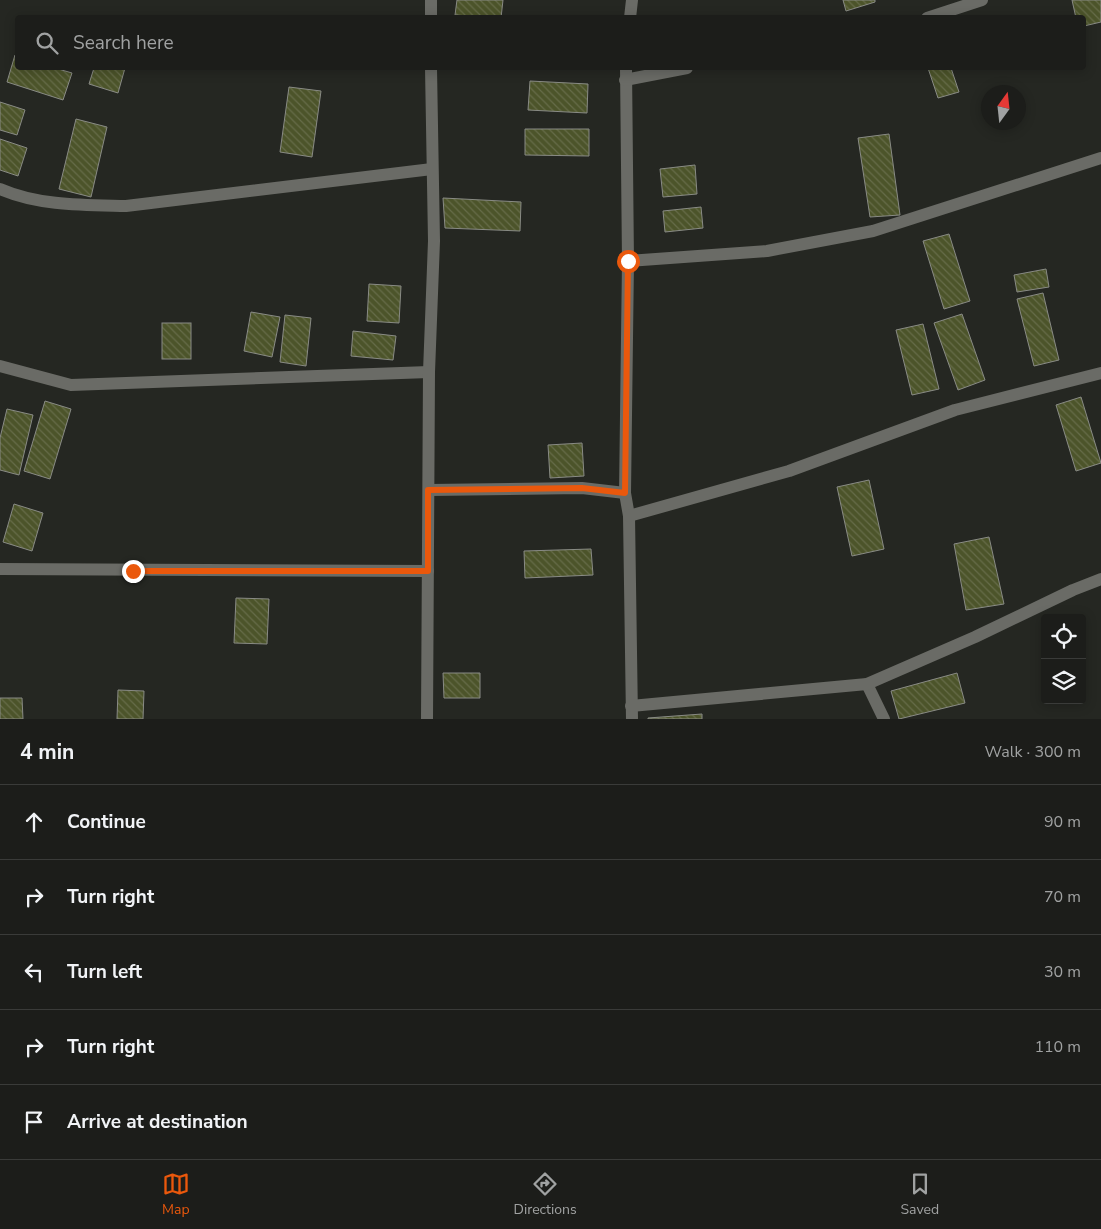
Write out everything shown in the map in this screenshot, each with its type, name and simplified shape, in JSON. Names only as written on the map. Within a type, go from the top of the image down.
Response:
[{"type":"street","points":[[430,0],[431,15]]},
{"type":"street","points":[[630,15],[632,0]]},
{"type":"street","points":[[936,15],[982,0]]},
{"type":"street","points":[[427,719],[429,372],[434,240],[431,70]]},
{"type":"street","points":[[632,719],[628,516],[625,493],[628,261],[626,74],[667,70]]},
{"type":"street","points":[[628,261],[767,251],[873,230],[1101,158]]},
{"type":"street","points":[[0,189],[18,197],[78,205],[126,206],[432,169]]},
{"type":"street","points":[[0,366],[71,385],[429,372]]},
{"type":"street","points":[[628,516],[789,471],[955,410],[1101,373]]},
{"type":"street","points":[[428,490],[582,488],[625,493]]},
{"type":"street","points":[[0,569],[428,571]]},
{"type":"street","points":[[631,706],[868,684],[1101,579]]},
{"type":"street","points":[[868,684],[884,719]]},
{"type":"building","points":[[457,0],[503,0],[501,15],[455,15]]},
{"type":"building","points":[[843,0],[875,0],[875,2],[846,11]]},
{"type":"building","points":[[1072,0],[1101,0],[1101,22],[1086,26],[1086,15],[1075,15]]},
{"type":"building","points":[[15,55],[15,70],[62,70],[72,73],[63,100],[7,82]]},
{"type":"building","points":[[93,70],[124,70],[118,93],[89,84]]},
{"type":"building","points":[[929,70],[952,70],[959,92],[938,98]]},
{"type":"building","points":[[530,81],[588,84],[587,113],[528,110]]},
{"type":"building","points":[[289,87],[321,91],[312,157],[280,152]]},
{"type":"building","points":[[0,102],[25,110],[17,135],[0,130]]},
{"type":"building","points":[[76,119],[107,127],[91,197],[59,189]]},
{"type":"building","points":[[525,129],[589,129],[589,156],[525,155]]},
{"type":"building","points":[[889,134],[900,215],[870,217],[858,138]]},
{"type":"building","points":[[0,139],[27,148],[18,176],[0,170]]},
{"type":"building","points":[[695,165],[697,194],[663,197],[660,169]]},
{"type":"building","points":[[443,198],[521,202],[520,231],[445,228]]},
{"type":"building","points":[[701,207],[703,228],[665,232],[663,211]]},
{"type":"building","points":[[949,234],[970,301],[944,309],[923,241]]},
{"type":"building","points":[[1046,269],[1049,287],[1017,292],[1014,275]]},
{"type":"building","points":[[369,284],[401,286],[399,323],[367,321]]},
{"type":"building","points":[[1043,293],[1059,360],[1034,366],[1017,299]]},
{"type":"building","points":[[251,312],[280,317],[272,357],[244,351]]},
{"type":"building","points":[[962,314],[985,380],[958,390],[934,323]]},
{"type":"building","points":[[285,315],[311,318],[306,366],[280,362]]},
{"type":"building","points":[[162,323],[191,323],[191,359],[162,359]]},
{"type":"building","points":[[923,324],[939,389],[912,395],[896,330]]},
{"type":"building","points":[[353,331],[396,336],[393,360],[351,356]]},
{"type":"building","points":[[1081,397],[1101,463],[1076,471],[1056,405]]},
{"type":"building","points":[[45,401],[71,409],[50,479],[24,471]]},
{"type":"building","points":[[7,409],[33,415],[19,475],[0,470],[0,438]]},
{"type":"building","points":[[582,443],[584,476],[550,478],[548,445]]},
{"type":"building","points":[[869,480],[884,549],[852,556],[837,487]]},
{"type":"building","points":[[14,504],[43,513],[32,551],[3,542]]},
{"type":"building","points":[[989,537],[1004,604],[966,610],[954,544]]},
{"type":"building","points":[[591,549],[593,575],[525,578],[524,551]]},
{"type":"building","points":[[236,598],[269,599],[267,644],[234,643]]},
{"type":"building","points":[[443,673],[480,673],[480,698],[444,698]]},
{"type":"building","points":[[957,673],[965,703],[899,719],[891,691]]},
{"type":"building","points":[[118,690],[144,691],[143,719],[117,719]]},
{"type":"building","points":[[0,698],[22,698],[23,719],[0,719]]},
{"type":"building","points":[[702,714],[702,719],[648,719],[648,718]]},
{"type":"route","points":[[133,571],[428,571],[428,490],[595,488],[625,493],[628,261]]}]
